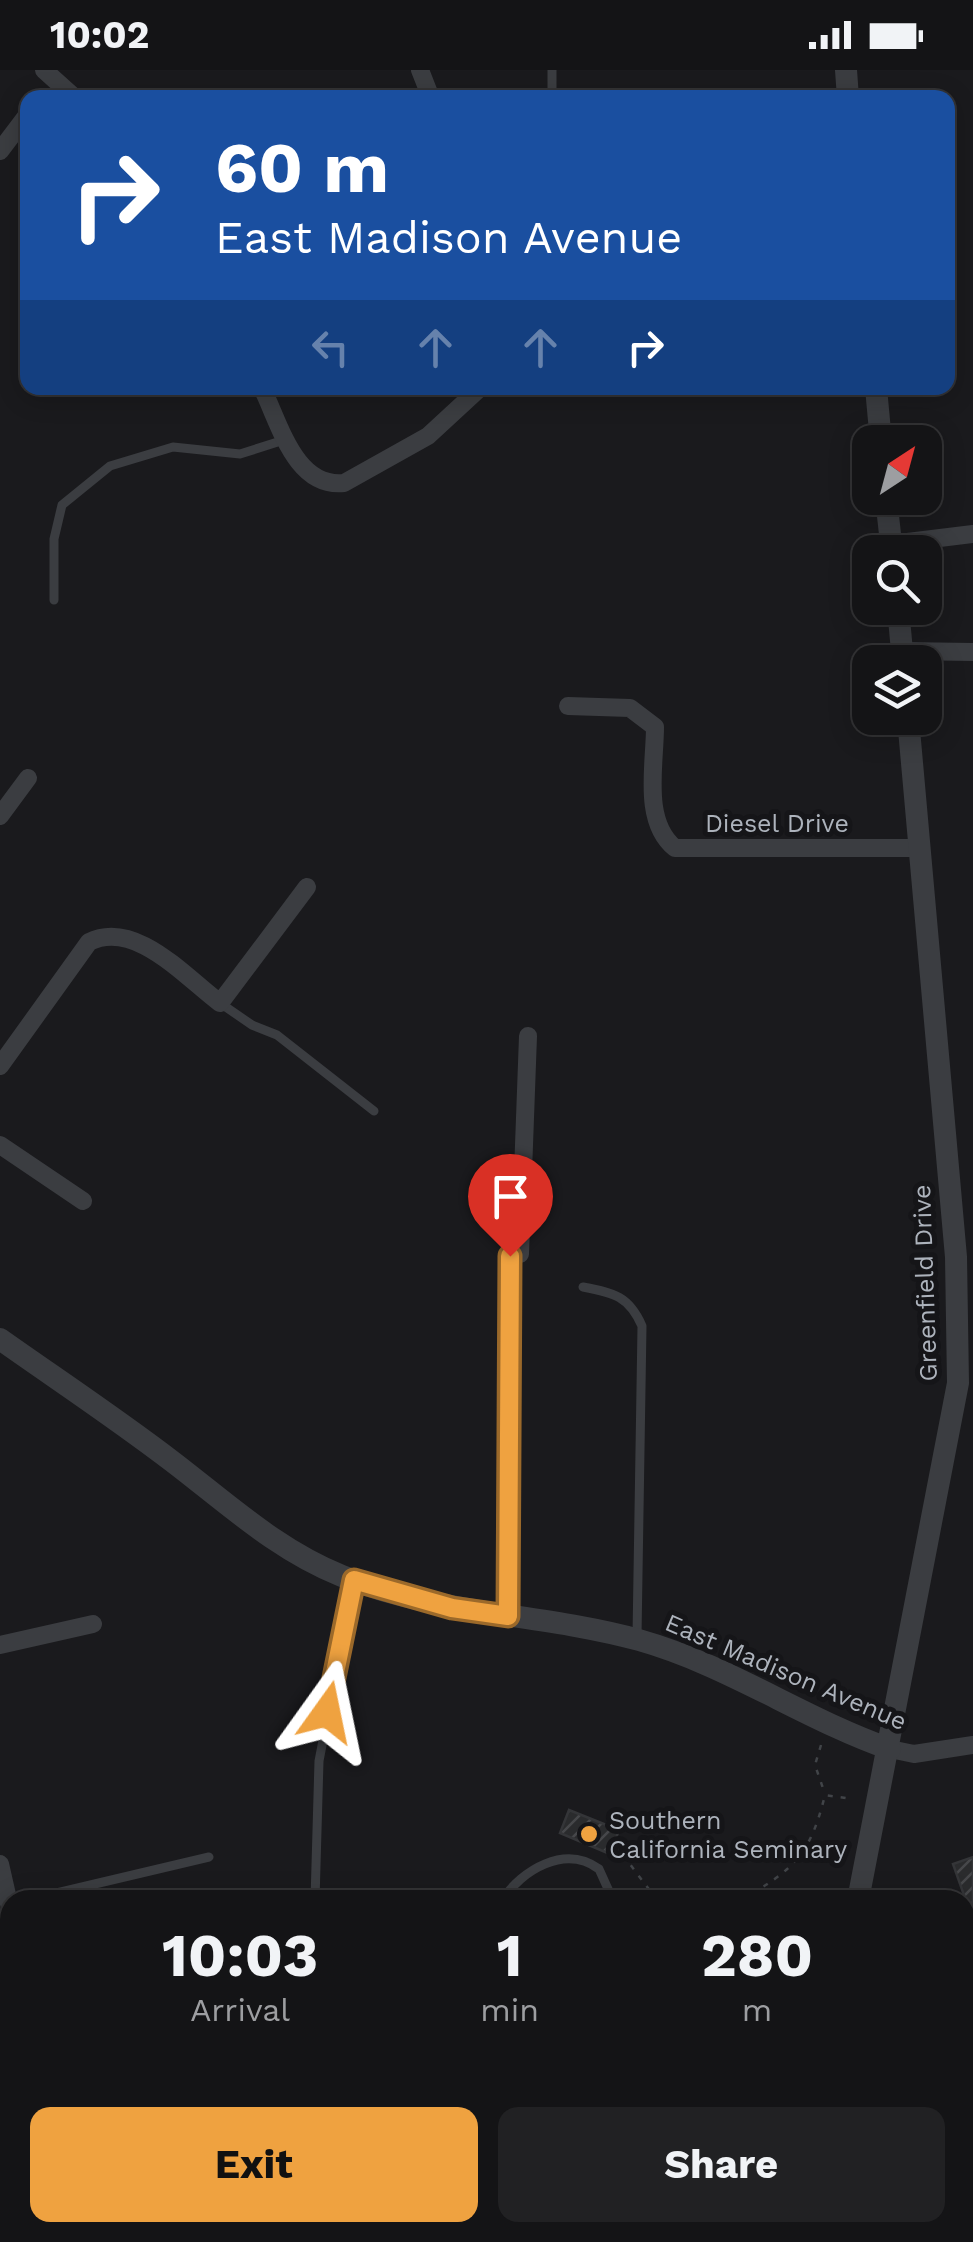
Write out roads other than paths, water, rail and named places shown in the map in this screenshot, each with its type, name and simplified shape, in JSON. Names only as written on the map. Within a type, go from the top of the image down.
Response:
[{"type":"street","points":[[0,151],[20,125]]},
{"type":"street","points":[[265,395],[298,464],[316,481],[344,483],[428,436],[472,395]]},
{"type":"street","points":[[877,395],[879,425]]},
{"type":"street","points":[[942,539],[973,534]]},
{"type":"street","points":[[942,654],[973,652]]},
{"type":"street","name":"Diesel Drive","points":[[568,706],[630,708],[655,727],[654,815],[660,831],[675,848],[921,848]]},
{"type":"street","name":"Greenfield Drive","points":[[860,1890],[958,1384],[964,1229],[910,735]]},
{"type":"street","points":[[0,816],[28,778]]},
{"type":"street","points":[[0,1066],[89,942],[106,934],[132,937],[220,1003],[308,887]]},
{"type":"street","points":[[508,1616],[510,1256],[520,1254],[528,1036]]},
{"type":"street","points":[[0,1146],[83,1201]]},
{"type":"street","name":"East Madison Avenue","points":[[0,1338],[171,1460],[260,1533],[354,1580],[452,1608],[636,1640],[728,1673],[856,1737],[890,1748],[914,1754],[973,1745]]},
{"type":"street","points":[[0,1645],[93,1624]]},
{"type":"street","points":[[0,1864],[6,1890]]},
{"type":"lane","points":[[54,600],[54,539],[62,505],[110,466],[173,448],[240,454],[287,439]]},
{"type":"lane","points":[[220,1003],[252,1025],[277,1035],[374,1111]]},
{"type":"lane","points":[[583,1287],[619,1294],[634,1308],[642,1326],[636,1640]]},
{"type":"lane","points":[[314,1890],[319,1761],[354,1580]]},
{"type":"lane","points":[[70,1890],[209,1857]]},
{"type":"lane","points":[[509,1890],[532,1869],[580,1860],[599,1869],[608,1890]]},
{"type":"place","name":"Southern California Seminary","points":[[589,1834]]}]
